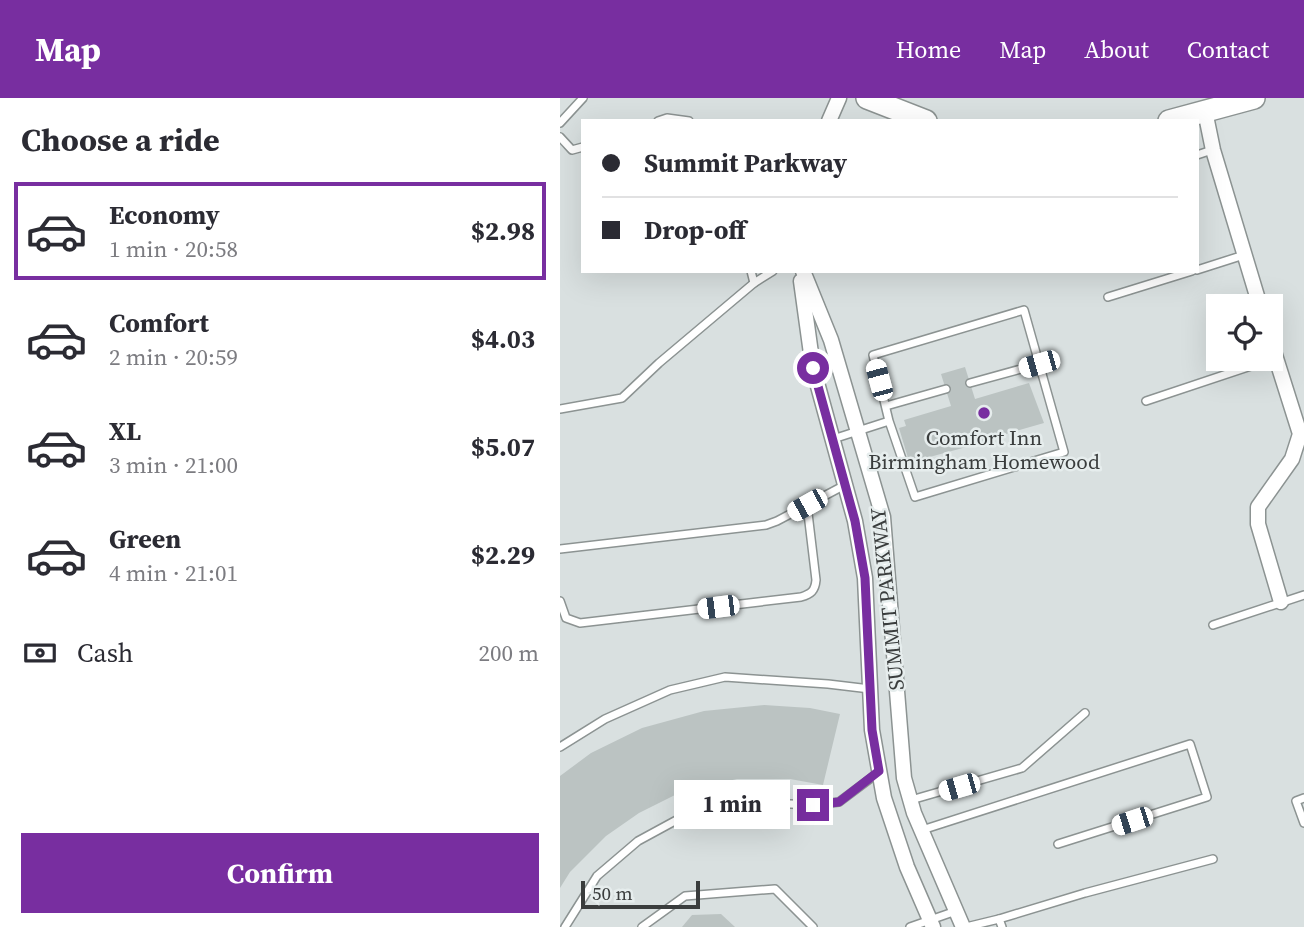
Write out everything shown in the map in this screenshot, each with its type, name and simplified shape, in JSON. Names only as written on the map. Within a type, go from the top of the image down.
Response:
[{"type":"main road","points":[[867,98],[921,119]]},
{"type":"main road","points":[[1176,119],[1254,98]]},
{"type":"street","points":[[830,119],[839,98]]},
{"type":"street","points":[[1205,111],[1213,150],[1256,294]]},
{"type":"street","name":"SUMMIT PARKWAY","points":[[801,273],[813,368],[855,521],[865,578],[872,730],[884,798],[907,867],[931,924]]},
{"type":"street","name":"SUMMIT PARKWAY","points":[[802,273],[831,340],[883,517],[904,778],[921,830],[964,927]]},
{"type":"street","points":[[1280,371],[1300,434],[1292,459],[1258,507],[1258,524],[1281,603]]},
{"type":"lane","points":[[560,123],[583,98]]},
{"type":"lane","points":[[560,137],[572,150],[581,148]]},
{"type":"lane","points":[[1199,154],[1213,150]]},
{"type":"lane","points":[[1199,269],[1245,255]]},
{"type":"lane","points":[[752,273],[754,283]]},
{"type":"lane","points":[[560,409],[622,398],[659,363],[754,283],[770,273]]},
{"type":"lane","points":[[1108,297],[1185,273]]},
{"type":"lane","points":[[1024,310],[1039,364],[1064,452],[915,497],[889,421],[873,355],[1024,310]]},
{"type":"lane","points":[[970,383],[1039,364]]},
{"type":"lane","points":[[1146,401],[1237,371]]},
{"type":"lane","points":[[886,406],[946,389]]},
{"type":"lane","points":[[833,439],[889,421]]},
{"type":"lane","points":[[560,549],[765,525],[845,484]]},
{"type":"lane","points":[[560,601],[566,618],[580,623],[811,594],[816,580],[807,505]]},
{"type":"lane","points":[[1213,625],[1304,595]]},
{"type":"lane","points":[[560,747],[605,719],[670,690],[725,677],[870,689]]},
{"type":"lane","points":[[910,801],[1023,768],[1085,713]]},
{"type":"lane","points":[[921,830],[1190,744],[1207,797],[1058,844]]},
{"type":"lane","points":[[565,927],[597,876],[638,841],[684,816],[748,802],[813,805],[839,802],[879,771]]},
{"type":"lane","points":[[1304,798],[1296,801],[1304,823]]},
{"type":"lane","points":[[964,927],[1000,923],[1084,893],[1213,859]]},
{"type":"lane","points":[[642,927],[685,896],[775,889],[813,927]]},
{"type":"lane","points":[[910,927],[931,924],[956,911]]},
{"type":"building","name":"Comfort Inn Birmingham Homewood","points":[[965,367],[975,399],[1029,383],[1044,423],[915,461],[914,457],[908,458],[899,428],[906,426],[904,420],[951,406],[941,374]]},
{"type":"building","points":[[764,705],[810,708],[840,714],[823,785],[790,779],[737,779],[681,792],[639,813],[606,836],[570,872],[560,888],[560,776],[591,753],[642,728],[704,711]]},
{"type":"building","points":[[721,914],[735,927],[682,927],[692,915]]},
{"type":"place","name":"Comfort Inn Birmingham Homewood","points":[[984,413]]},
{"type":"route","points":[[813,368],[855,521],[865,578],[872,730],[879,771],[839,802],[813,805]]}]
